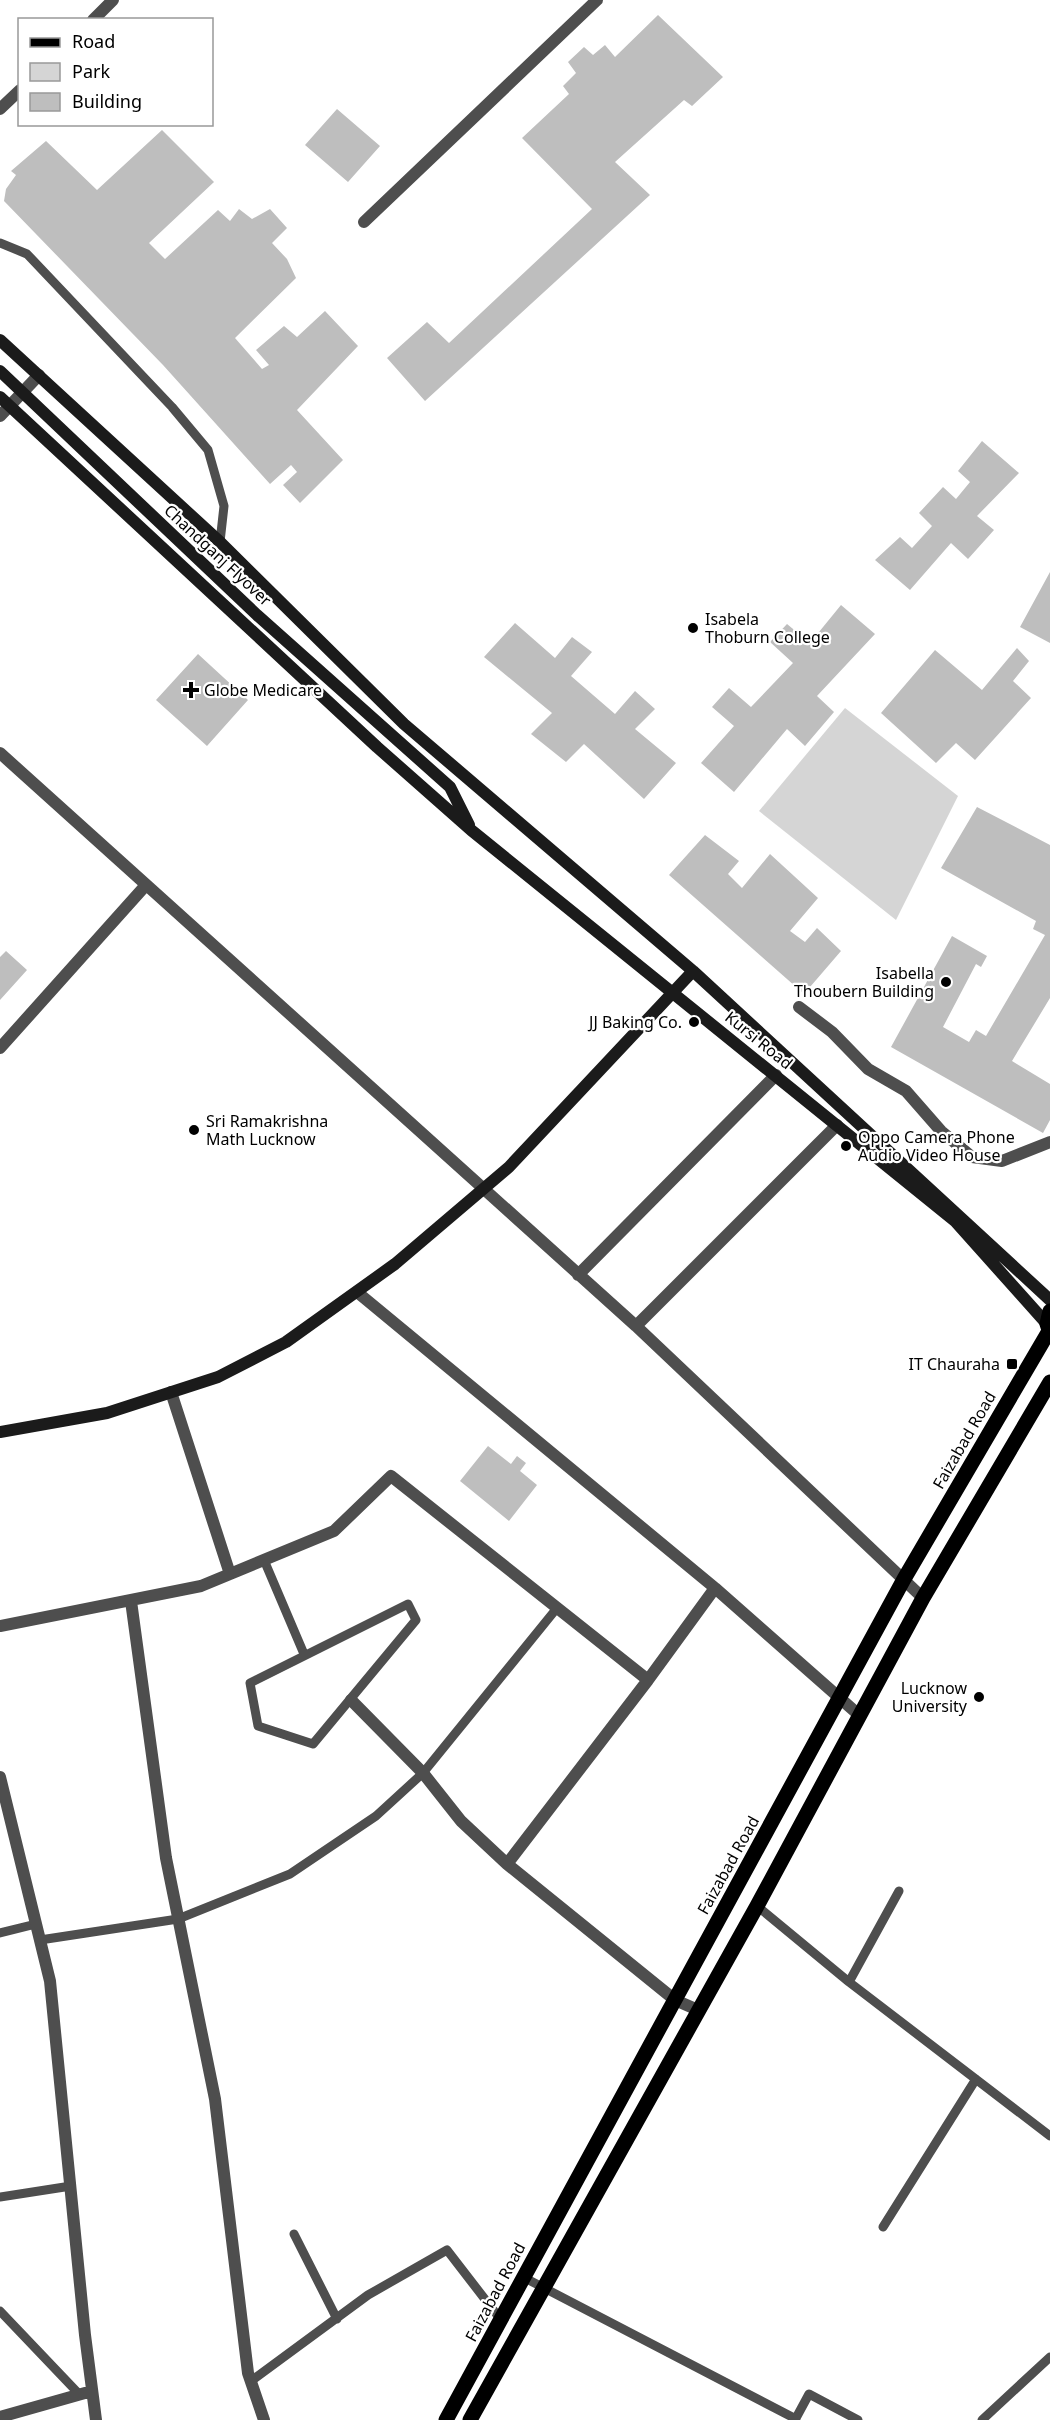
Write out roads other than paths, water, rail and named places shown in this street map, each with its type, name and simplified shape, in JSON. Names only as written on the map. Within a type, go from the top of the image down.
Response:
[{"type":"main road","points":[[0,340],[220,542],[404,724],[486,795]]},
{"type":"main road","name":"Chandganj Flyover","points":[[0,370],[257,615],[418,758]]},
{"type":"main road","points":[[0,397],[377,747],[471,830]]},
{"type":"main road","name":"Kursi Road","points":[[418,758],[450,787],[471,830],[955,1221],[1049,1325]]},
{"type":"main road","name":"Kursi Road","points":[[450,787],[486,795],[693,971],[1050,1300]]},
{"type":"main road","points":[[0,1432],[107,1413],[218,1377],[286,1342],[395,1264],[508,1167],[693,971]]},
{"type":"main road","name":"Faizabad Road","points":[[446,2420],[904,1579],[1049,1325]]},
{"type":"main road","points":[[470,2420],[756,1906],[923,1598],[1050,1382]]},
{"type":"street","points":[[95,18],[113,0]]},
{"type":"street","points":[[364,222],[597,0]]},
{"type":"street","points":[[0,109],[18,92]]},
{"type":"street","points":[[0,416],[39,375]]},
{"type":"street","points":[[3,761],[146,885],[482,1190],[636,1326],[923,1598]]},
{"type":"street","points":[[0,1048],[146,885]]},
{"type":"street","points":[[799,1007],[832,1032],[868,1069],[906,1091],[941,1131],[972,1157],[1002,1161],[1050,1142]]},
{"type":"street","points":[[578,1275],[776,1075]]},
{"type":"street","points":[[636,1326],[837,1125]]},
{"type":"street","points":[[357,1292],[715,1588],[859,1715]]},
{"type":"street","points":[[171,1392],[230,1574]]},
{"type":"street","points":[[0,1626],[201,1586],[334,1531],[391,1476],[648,1680]]},
{"type":"street","points":[[507,1864],[648,1680],[715,1588]]},
{"type":"street","points":[[131,1601],[166,1858],[215,2099],[248,2373],[264,2420]]},
{"type":"street","points":[[351,1700],[423,1773],[461,1821],[507,1864],[675,2000],[698,2010]]},
{"type":"street","points":[[0,1777],[50,1981],[70,2186],[86,2393],[96,2420]]},
{"type":"street","points":[[0,2417],[86,2393]]},
{"type":"lane","points":[[0,243],[27,254],[164,399],[208,450],[224,506],[220,542]]},
{"type":"lane","points":[[264,1560],[304,1654]]},
{"type":"lane","points":[[408,1604],[416,1620],[313,1744],[258,1726],[250,1683],[304,1654],[408,1604]]},
{"type":"lane","points":[[40,1940],[178,1919],[290,1874],[376,1816],[423,1773],[557,1608]]},
{"type":"lane","points":[[849,1982],[899,1891]]},
{"type":"lane","points":[[756,1906],[849,1982],[1050,2136]]},
{"type":"lane","points":[[0,1933],[36,1924]]},
{"type":"lane","points":[[884,2227],[976,2079]]},
{"type":"lane","points":[[0,2197],[70,2186]]},
{"type":"lane","points":[[294,2234],[336,2319]]},
{"type":"lane","points":[[251,2381],[368,2295],[447,2250],[501,2320]]},
{"type":"lane","points":[[523,2277],[796,2420],[809,2394],[858,2420]]},
{"type":"lane","points":[[0,2311],[86,2393]]},
{"type":"lane","points":[[982,2420],[1050,2357]]},
{"type":"place","name":"Isabela Thoburn College","points":[[693,628]]},
{"type":"place","name":"Globe Medicare","points":[[191,690]]},
{"type":"place","name":"Isabella Thoubern Building","points":[[946,982]]},
{"type":"place","name":"JJ Baking Co.","points":[[694,1022]]},
{"type":"place","name":"Sri Ramakrishna Math Lucknow","points":[[194,1130]]},
{"type":"place","name":"Oppo Camera Phone Audio Video House","points":[[846,1146]]},
{"type":"place","name":"IT Chauraha","points":[[1012,1364]]},
{"type":"place","name":"Lucknow University","points":[[979,1697]]}]
